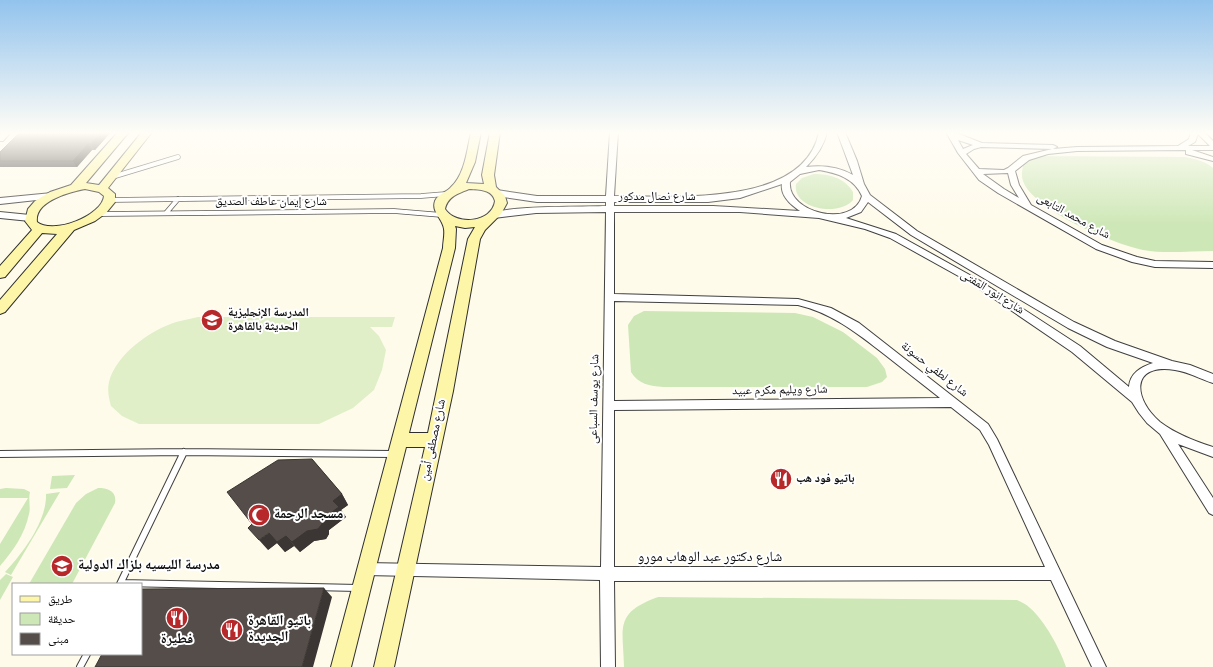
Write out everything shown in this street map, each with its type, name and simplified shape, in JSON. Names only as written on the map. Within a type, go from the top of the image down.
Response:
[{"type":"street","points":[[75,188],[97,163]]},
{"type":"street","points":[[102,188],[121,163]]},
{"type":"street","points":[[340,667],[449,248],[450,229],[439,208],[440,201],[462,182],[470,163]]},
{"type":"street","points":[[444,217],[456,223],[468,224],[480,222],[492,216],[501,204],[500,198],[494,191],[488,174],[490,163]]},
{"type":"street","name":"شارع يوسف السباعى","points":[[608,667],[608,406],[610,204],[612,163]]},
{"type":"street","points":[[806,163],[798,172],[787,180],[785,187],[786,193],[791,200],[808,212],[832,216],[846,215],[858,211],[864,204],[866,196],[860,184],[854,163]]},
{"type":"street","name":"شارع محمد التابعى","points":[[969,163],[982,178],[1001,192],[1099,247],[1117,254],[1156,264],[1213,265]]},
{"type":"street","points":[[975,171],[996,173],[1011,170],[1020,163]]},
{"type":"street","points":[[798,172],[819,168],[830,169],[842,172],[860,184]]},
{"type":"street","points":[[1011,170],[1015,185],[1028,206]]},
{"type":"street","name":"شارع نصال مدكور","points":[[492,216],[529,210],[723,198],[757,191],[787,180]]},
{"type":"street","points":[[451,191],[468,186],[480,186],[494,191]]},
{"type":"street","points":[[0,201],[52,196],[75,188],[94,187],[102,188],[107,191],[110,196],[110,200],[107,207],[100,214],[86,222],[69,228],[52,231],[39,229],[32,225],[30,218],[36,207],[52,196]]},
{"type":"street","name":"شارع نصال مدكور","points":[[494,191],[537,198],[610,204],[759,210],[819,215]]},
{"type":"street","name":"شارع انور المفتى","points":[[866,196],[914,233],[1071,325],[1111,344],[1171,365]]},
{"type":"street","points":[[0,215],[30,218]]},
{"type":"street","name":"شارع مصطفى أمين","points":[[384,667],[445,391],[474,239],[480,228],[492,216]]},
{"type":"street","name":"شارع انور المفتى","points":[[832,216],[893,236],[974,281],[1076,349],[1136,398],[1147,415],[1164,431]]},
{"type":"street","points":[[0,309],[69,228]]},
{"type":"street","points":[[0,274],[39,229]]},
{"type":"street","name":"شارع لطفي حسونة","points":[[609,297],[779,300],[817,306],[835,313],[855,326],[984,427],[993,442],[1099,667]]},
{"type":"street","points":[[1136,398],[1134,384],[1140,373],[1152,366],[1171,365],[1196,371],[1213,372]]},
{"type":"street","points":[[1196,371],[1213,379]]},
{"type":"street","name":"شارع ويليم مكرم عبيد","points":[[608,406],[952,402]]},
{"type":"street","points":[[1164,431],[1189,445],[1213,452]]},
{"type":"street","points":[[1164,431],[1213,509]]},
{"type":"street","points":[[398,447],[433,440]]},
{"type":"street","name":"شارع دكتور عبد الوهاب مورو","points":[[365,569],[607,574],[1055,573]]},
{"type":"lane","points":[[109,178],[158,163]]},
{"type":"lane","name":"شارع إيمان عاطف الصديق","points":[[110,200],[421,196],[451,191]]},
{"type":"lane","points":[[166,213],[178,199]]},
{"type":"lane","name":"شارع إيمان عاطف الصديق","points":[[100,214],[394,211],[444,217]]},
{"type":"lane","points":[[0,454],[184,452],[398,447]]},
{"type":"lane","points":[[121,583],[184,452]]},
{"type":"lane","points":[[142,584],[361,588]]},
{"type":"lane","points":[[80,667],[86,655]]},
{"type":"green space","points":[[1024,163],[1207,164],[1213,168],[1213,251],[1151,251],[1130,247],[1113,241],[1076,224],[1042,203],[1030,192],[1023,181],[1022,172]]},
{"type":"green space","points":[[814,174],[831,176],[846,183],[853,192],[853,200],[838,208],[818,208],[809,205],[801,199],[797,193],[796,184],[802,178]]},
{"type":"green space","points":[[644,311],[795,313],[813,317],[843,332],[877,358],[885,369],[887,377],[882,382],[867,387],[663,387],[649,385],[641,382],[631,372],[628,325],[634,316]]},
{"type":"green space","points":[[198,317],[395,317],[392,327],[370,327],[379,336],[386,350],[382,370],[374,390],[353,408],[319,424],[139,424],[122,416],[111,406],[108,391],[109,382],[119,362],[136,344],[156,331],[176,322]]},
{"type":"green space","points":[[75,475],[67,488],[50,489],[52,476]]},
{"type":"green space","points":[[98,488],[105,489],[113,493],[115,496],[115,503],[73,583],[30,583],[76,503],[86,494]]},
{"type":"green space","points":[[0,489],[24,489],[30,492],[30,511],[25,528],[14,548],[0,566],[0,544],[28,498],[0,498]]},
{"type":"green space","points":[[60,492],[11,575],[5,572],[19,556],[33,536],[43,515],[46,494]]},
{"type":"green space","points":[[6,574],[13,577],[0,600],[0,580]]},
{"type":"green space","points":[[658,597],[1017,600],[1024,603],[1041,620],[1056,644],[1066,667],[624,667],[624,623],[634,609]]},
{"type":"building","points":[[312,459],[342,494],[333,501],[339,507],[322,519],[322,524],[318,529],[307,531],[292,542],[286,536],[277,542],[269,533],[259,540],[248,528],[252,524],[227,492],[278,460]]},
{"type":"building","name":"باتيو القاهرة الجديدة","points":[[324,588],[302,667],[95,667],[101,655],[142,655],[142,589]]},
{"type":"place","name":"المدرسة الإنجليزية الحديثة بالقاهرة","points":[[212,320]]},
{"type":"place","name":"باتيو فود هب","points":[[781,479]]},
{"type":"place","name":"مسجد الرحمة","points":[[259,515]]},
{"type":"place","name":"مدرسة الليسيه بلزاك الدولية","points":[[62,566]]},
{"type":"place","name":"فطيرة","points":[[177,618]]},
{"type":"place","name":"باتيو القاهرة الجديدة","points":[[232,630]]}]
